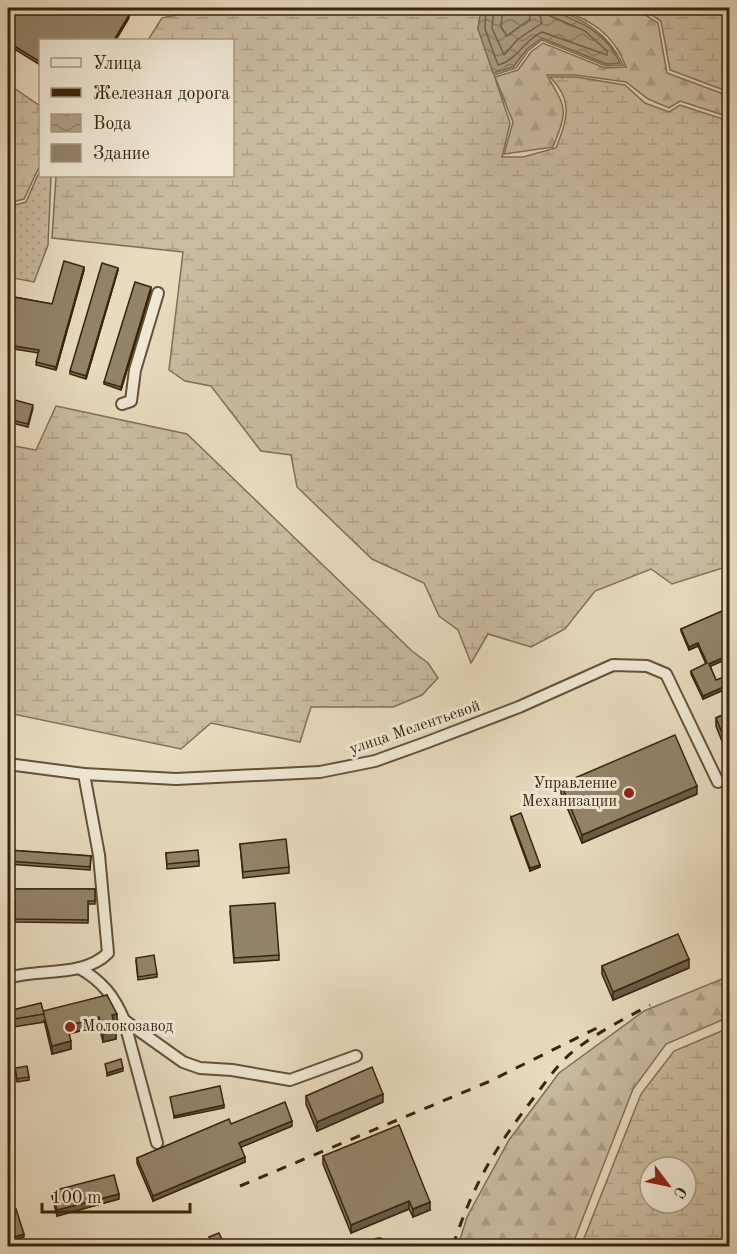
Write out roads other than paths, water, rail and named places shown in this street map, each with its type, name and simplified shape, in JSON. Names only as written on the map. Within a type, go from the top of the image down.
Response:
[{"type":"street","points":[[122,404],[131,402],[135,370],[158,293]]},
{"type":"street","name":"улица Мелентьевой","points":[[8,764],[84,774],[176,779],[320,772],[375,761],[425,743],[519,707],[613,665],[647,666],[666,675],[718,782]]},
{"type":"street","points":[[8,978],[79,968],[98,963],[108,953],[99,855],[84,774]]},
{"type":"street","points":[[79,968],[92,975],[110,992],[124,1020],[157,1143]]},
{"type":"street","points":[[124,1020],[183,1062],[200,1068],[232,1070],[290,1080],[356,1056]]},
{"type":"water","points":[[481,8],[551,8],[583,24],[600,36],[615,53],[620,63],[607,64],[542,38],[527,49],[513,67],[493,73],[478,29]]},
{"type":"railway","points":[[453,1246],[469,1203],[487,1166],[509,1131],[554,1071],[584,1043],[650,1005]]},
{"type":"railway","points":[[240,1186],[488,1082],[601,1026]]},
{"type":"place","name":"Управление Механизации","points":[[629,793]]},
{"type":"place","name":"Молокозавод","points":[[70,1027]]}]
